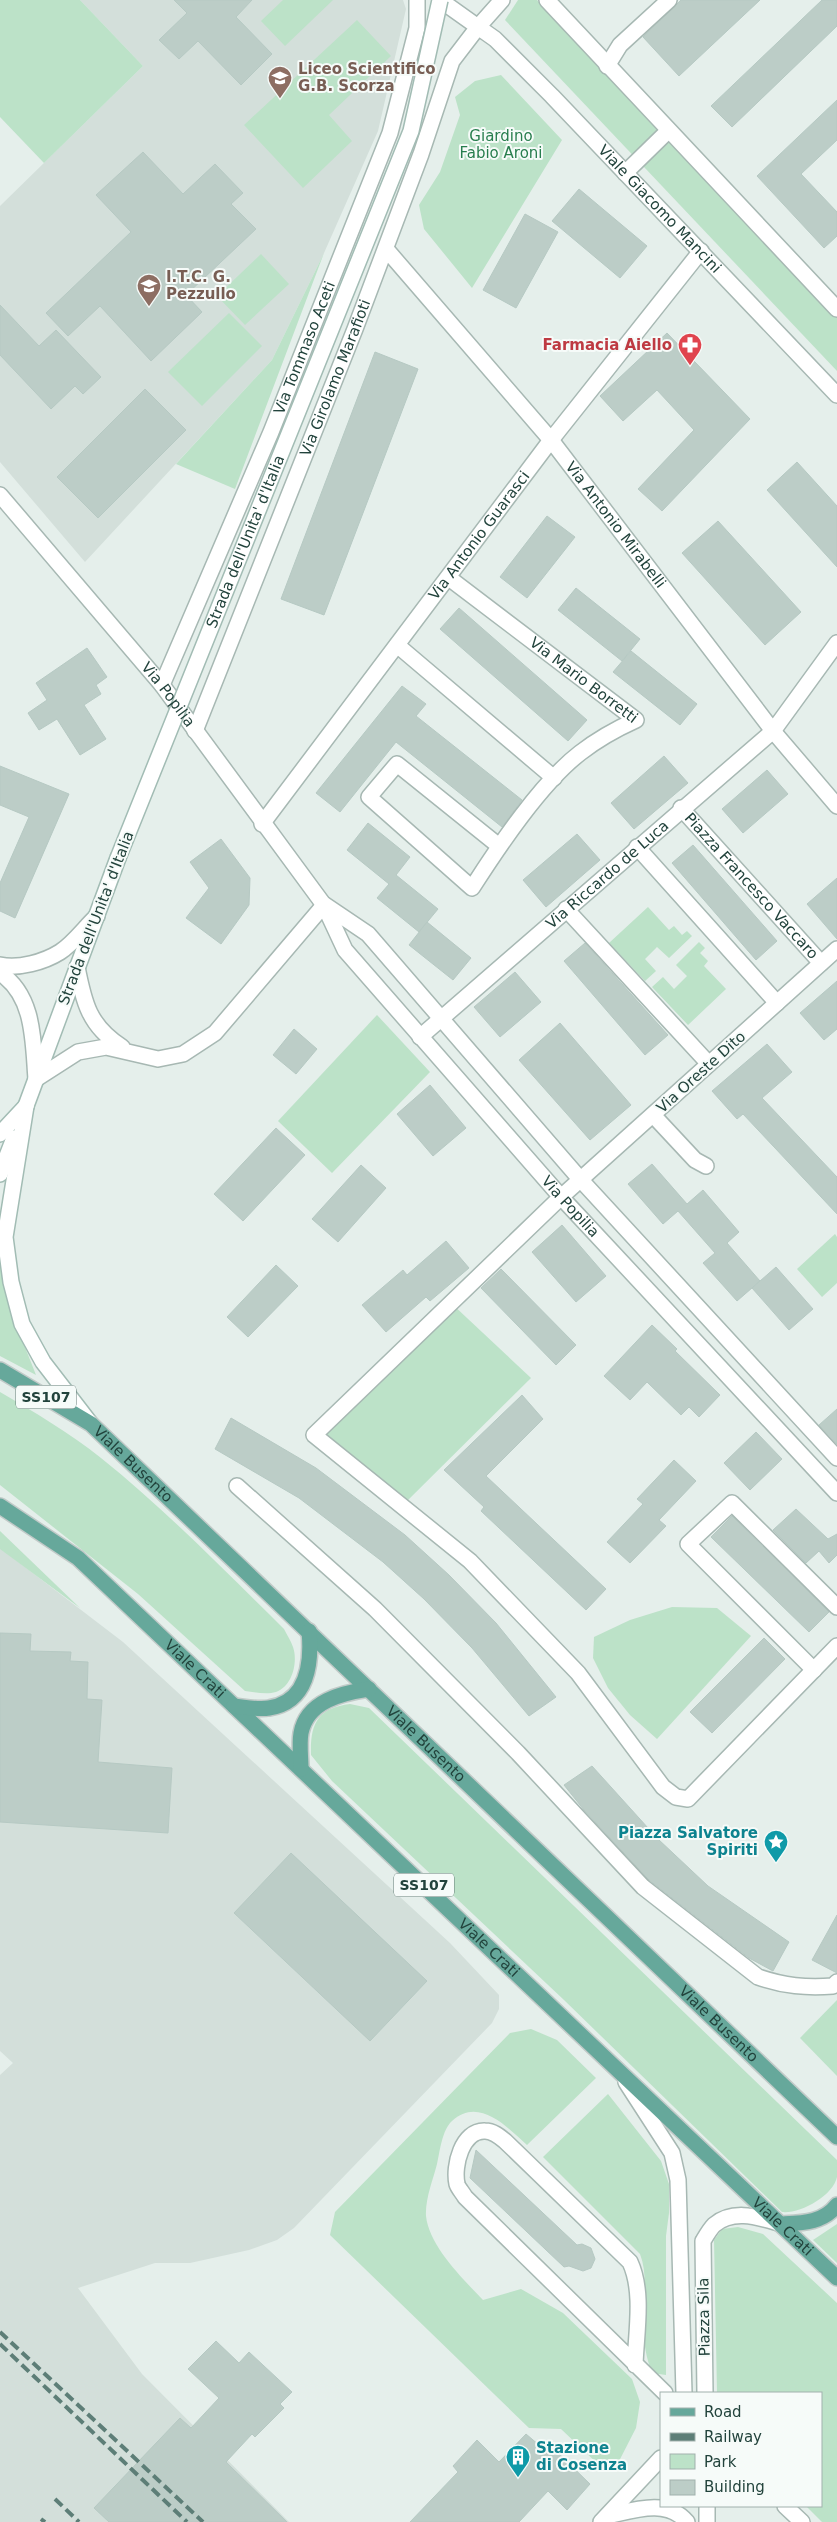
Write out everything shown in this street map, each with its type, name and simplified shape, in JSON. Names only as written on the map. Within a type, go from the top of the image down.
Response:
[{"type":"main road","name":"Viale Busento","points":[[0,1370],[91,1424],[837,2137]]},
{"type":"main road","name":"Viale Crati","points":[[0,1506],[78,1558],[837,2278]]},
{"type":"main road","points":[[234,1706],[268,1709],[284,1704],[296,1695],[303,1686],[309,1670],[311,1653],[309,1631]]},
{"type":"main road","points":[[301,1769],[301,1733],[308,1716],[324,1702],[336,1696],[370,1689]]},
{"type":"main road","points":[[782,2224],[811,2223],[833,2210],[837,2205]]},
{"type":"street","name":"Via Tommaso Aceti","points":[[162,685],[270,432],[390,133],[417,28],[417,0]]},
{"type":"street","name":"Viale Giacomo Mancini","points":[[440,0],[495,39],[701,251],[837,395]]},
{"type":"street","name":"Strada dell'Unita' d'Italia","points":[[26,1106],[118,858],[411,131],[440,0]]},
{"type":"street","points":[[478,27],[502,0]]},
{"type":"street","points":[[547,0],[668,131],[837,308]]},
{"type":"street","points":[[607,66],[620,45],[669,0]]},
{"type":"street","name":"Via Girolamo Marafioti","points":[[194,730],[386,249],[422,154],[452,62],[478,27]]},
{"type":"street","points":[[625,173],[668,131]]},
{"type":"street","name":"Via Antonio Mirabelli","points":[[386,249],[551,440],[772,731],[837,806]]},
{"type":"street","name":"Via Antonio Guarasci","points":[[262,824],[551,440],[701,251]]},
{"type":"street","name":"Via Popilia","points":[[0,495],[162,685],[262,824],[324,905],[345,950],[561,1197],[837,1492]]},
{"type":"street","name":"Via Mario Borretti","points":[[449,578],[636,720],[604,736],[578,754],[554,778],[499,846],[472,888],[369,797],[397,764],[499,846]]},
{"type":"street","name":"Via Riccardo de Luca","points":[[420,1037],[772,731],[837,643]]},
{"type":"street","points":[[398,645],[554,778]]},
{"type":"street","name":"Piazza Francesco Vaccaro","points":[[682,808],[821,963]]},
{"type":"street","points":[[637,848],[777,1003]]},
{"type":"street","name":"Via Popilia","points":[[324,905],[368,934],[580,1179],[837,1458]]},
{"type":"street","points":[[0,973],[8,978],[22,998],[32,1024],[36,1079],[78,1052],[106,1046],[158,1059],[183,1054],[215,1033],[324,905]]},
{"type":"street","points":[[566,909],[709,1064]]},
{"type":"street","points":[[0,965],[10,967],[39,961],[61,951],[97,916]]},
{"type":"street","name":"Via Oreste Dito","points":[[814,1670],[688,1799],[676,1797],[663,1787],[649,1771],[578,1673],[470,1561],[314,1435],[580,1179],[837,948]]},
{"type":"street","points":[[77,967],[84,1003],[91,1018],[107,1037],[133,1054]]},
{"type":"street","points":[[0,1134],[26,1106]]},
{"type":"street","points":[[0,1174],[26,1106]]},
{"type":"street","points":[[26,1106],[4,1237],[11,1282],[22,1324],[43,1362],[91,1424]]},
{"type":"street","points":[[653,1115],[695,1160],[706,1166]]},
{"type":"street","points":[[237,1486],[375,1609],[518,1753],[643,1887],[758,1977],[797,1987],[833,1986],[837,1982]]},
{"type":"street","points":[[837,1607],[732,1503],[688,1544],[814,1670],[837,1646]]},
{"type":"street","name":"Piazza Sila","points":[[617,2068],[672,2153],[678,2180],[684,2392]]},
{"type":"street","points":[[635,2365],[638,2297],[636,2275],[630,2262],[505,2141],[494,2133],[483,2131],[465,2141],[456,2172],[457,2184],[465,2197],[635,2365],[664,2392]]},
{"type":"street","name":"Piazza Sila","points":[[705,2392],[703,2241],[714,2225],[734,2215],[755,2217],[782,2224]]},
{"type":"street","points":[[604,2519],[660,2459]]},
{"type":"street","points":[[604,2519],[650,2506],[666,2508],[682,2516],[687,2522]]},
{"type":"street","points":[[707,2507],[707,2522]]},
{"type":"street","points":[[786,2507],[802,2522]]},
{"type":"shaded area","name":"I.T.C. G. Pezzullo","points":[[80,0],[403,0],[406,9],[378,131],[324,253],[272,360],[85,562],[0,462],[0,206],[143,66]]},
{"type":"shaded area","points":[[0,1548],[123,1642],[450,1943],[499,1995],[499,2009],[492,2023],[294,2228],[277,2240],[249,2250],[190,2263],[155,2263],[78,2288],[142,2374],[289,2522],[0,2522],[0,2075],[13,2063],[0,2051]]},
{"type":"green space","points":[[0,0],[80,0],[143,66],[44,163],[0,117]]},
{"type":"green space","points":[[283,0],[333,0],[285,46],[261,21]]},
{"type":"green space","points":[[518,0],[537,0],[837,317],[837,371],[505,20]]},
{"type":"green space","points":[[357,20],[391,56],[329,115],[352,141],[303,188],[244,125]]},
{"type":"green space","name":"Giardino Fabio Aroni","points":[[501,75],[562,140],[472,288],[424,229],[419,205],[440,172],[460,115],[455,97],[475,81]]},
{"type":"green space","points":[[324,253],[235,489],[176,464],[272,360]]},
{"type":"green space","points":[[261,254],[289,284],[245,325],[217,296]]},
{"type":"green space","points":[[229,313],[262,346],[202,406],[168,372]]},
{"type":"green space","points":[[648,907],[669,930],[674,926],[682,935],[687,931],[692,936],[669,958],[657,947],[645,959],[656,971],[645,981],[609,943]]},
{"type":"green space","points":[[699,942],[705,948],[700,953],[708,961],[704,966],[726,989],[688,1025],[652,987],[663,977],[674,989],[687,976],[676,965]]},
{"type":"green space","points":[[377,1015],[430,1072],[332,1173],[278,1121]]},
{"type":"green space","points":[[835,1234],[837,1237],[837,1283],[822,1297],[797,1269]]},
{"type":"green space","points":[[0,1261],[10,1309],[36,1375],[0,1356]]},
{"type":"green space","points":[[451,1303],[531,1378],[402,1506],[314,1435]]},
{"type":"green space","points":[[0,1392],[77,1440],[149,1498],[284,1629],[293,1647],[295,1659],[290,1679],[282,1689],[272,1693],[245,1691],[138,1594],[0,1485]]},
{"type":"green space","points":[[0,1531],[80,1608],[0,1549]]},
{"type":"green space","points":[[672,1607],[717,1608],[751,1636],[657,1739],[630,1715],[608,1688],[593,1658],[594,1637],[630,1620]]},
{"type":"green space","points":[[350,1704],[369,1708],[837,2160],[837,2177],[834,2184],[823,2197],[798,2210],[782,2212],[564,2000],[332,1781],[311,1755],[312,1734],[314,1726],[323,1713],[339,1706]]},
{"type":"green space","points":[[837,2000],[837,2076],[800,2038]]},
{"type":"green space","points":[[531,2029],[557,2040],[596,2078],[527,2145],[502,2123],[483,2113],[472,2112],[462,2114],[452,2121],[442,2141],[428,2196],[426,2216],[428,2227],[433,2239],[448,2261],[483,2300],[521,2289],[563,2313],[632,2379],[640,2402],[636,2428],[616,2467],[601,2467],[561,2429],[529,2428],[330,2235],[335,2212],[510,2033]]},
{"type":"green space","points":[[608,2094],[661,2161],[669,2184],[669,2213],[666,2236],[666,2375],[652,2373],[647,2356],[643,2327],[644,2272],[640,2254],[543,2157]]},
{"type":"green space","points":[[837,2224],[837,2263],[813,2240]]},
{"type":"green space","points":[[738,2227],[763,2234],[837,2303],[837,2522],[822,2522],[807,2507],[822,2507],[822,2392],[717,2392],[714,2240],[722,2229]]},
{"type":"building","points":[[174,0],[252,0],[236,17],[272,54],[241,85],[198,41],[179,59],[159,40],[187,13]]},
{"type":"building","points":[[681,0],[760,0],[679,76],[643,37]]},
{"type":"building","points":[[822,0],[837,0],[837,26],[732,127],[711,106]]},
{"type":"building","points":[[837,100],[837,140],[801,174],[837,212],[837,236],[824,248],[757,176]]},
{"type":"building","points":[[143,152],[183,194],[215,164],[243,193],[231,204],[256,229],[186,295],[202,312],[151,361],[100,306],[68,336],[46,313],[131,232],[96,195]]},
{"type":"building","points":[[579,189],[647,246],[620,278],[552,221]]},
{"type":"building","points":[[525,214],[558,232],[516,308],[483,290]]},
{"type":"building","points":[[0,305],[39,346],[56,330],[101,377],[83,394],[75,386],[51,409],[0,355]]},
{"type":"building","points":[[667,333],[750,419],[662,511],[638,489],[694,430],[657,390],[623,421],[600,396]]},
{"type":"building","points":[[375,352],[418,369],[324,615],[281,599]]},
{"type":"building","points":[[145,389],[186,430],[98,518],[57,477]]},
{"type":"building","points":[[797,462],[837,506],[837,567],[767,490]]},
{"type":"building","points":[[547,516],[575,537],[527,598],[500,577]]},
{"type":"building","points":[[718,521],[801,612],[765,645],[682,553]]},
{"type":"building","points":[[576,588],[640,639],[622,661],[558,610]]},
{"type":"building","points":[[459,608],[587,720],[568,741],[440,629]]},
{"type":"building","points":[[87,648],[107,677],[96,685],[101,694],[84,705],[106,739],[80,755],[57,719],[39,730],[28,713],[47,700],[36,683]]},
{"type":"building","points":[[631,651],[697,704],[680,725],[613,672]]},
{"type":"building","points":[[402,686],[426,704],[416,716],[522,800],[502,827],[396,742],[340,812],[316,793]]},
{"type":"building","points":[[664,756],[688,783],[634,829],[611,803]]},
{"type":"building","points":[[0,766],[69,794],[15,918],[0,911],[0,883],[29,817],[0,805]]},
{"type":"building","points":[[767,770],[788,794],[743,833],[722,809]]},
{"type":"building","points":[[368,823],[410,857],[396,875],[438,909],[419,932],[377,898],[389,884],[347,850]]},
{"type":"building","points":[[577,834],[600,860],[546,907],[523,880]]},
{"type":"building","points":[[221,839],[250,878],[249,905],[221,944],[186,918],[209,888],[190,862]]},
{"type":"building","points":[[693,845],[777,941],[756,960],[672,863]]},
{"type":"building","points":[[837,878],[837,939],[807,904]]},
{"type":"building","points":[[427,922],[471,958],[453,980],[409,945]]},
{"type":"building","points":[[585,943],[668,1035],[645,1055],[564,961]]},
{"type":"building","points":[[515,972],[541,1002],[500,1037],[474,1007]]},
{"type":"building","points":[[837,981],[837,1029],[824,1040],[800,1013]]},
{"type":"building","points":[[560,1023],[631,1105],[590,1140],[519,1060]]},
{"type":"building","points":[[294,1029],[317,1049],[296,1074],[273,1055]]},
{"type":"building","points":[[767,1044],[792,1072],[762,1098],[837,1177],[837,1214],[743,1114],[737,1119],[712,1091]]},
{"type":"building","points":[[430,1085],[466,1128],[433,1156],[397,1114]]},
{"type":"building","points":[[276,1128],[305,1155],[243,1221],[214,1194]]},
{"type":"building","points":[[652,1164],[687,1204],[703,1190],[739,1232],[727,1243],[760,1281],[737,1301],[703,1263],[715,1253],[678,1211],[663,1224],[628,1184]]},
{"type":"building","points":[[361,1165],[386,1188],[338,1242],[312,1219]]},
{"type":"building","points":[[562,1225],[606,1276],[576,1302],[532,1252]]},
{"type":"building","points":[[446,1241],[469,1268],[430,1301],[426,1297],[386,1332],[362,1305],[403,1270],[407,1275]]},
{"type":"building","points":[[276,1265],[298,1286],[248,1337],[227,1317]]},
{"type":"building","points":[[776,1267],[813,1309],[789,1330],[752,1288]]},
{"type":"building","points":[[501,1269],[576,1345],[556,1365],[481,1288]]},
{"type":"building","points":[[652,1325],[677,1349],[675,1351],[720,1395],[699,1417],[689,1407],[681,1415],[647,1382],[630,1400],[604,1376]]},
{"type":"building","points":[[522,1395],[543,1419],[486,1476],[606,1589],[586,1610],[481,1511],[484,1507],[444,1470]]},
{"type":"building","points":[[837,1409],[837,1444],[819,1425]]},
{"type":"building","points":[[231,1418],[316,1468],[405,1535],[449,1575],[496,1623],[556,1697],[529,1716],[472,1648],[424,1599],[383,1562],[299,1498],[215,1449]]},
{"type":"building","points":[[756,1432],[782,1459],[750,1490],[724,1463]]},
{"type":"building","points":[[674,1460],[696,1481],[659,1520],[666,1526],[630,1563],[607,1542],[643,1504],[637,1499]]},
{"type":"building","points":[[796,1509],[828,1539],[837,1534],[837,1555],[829,1563],[819,1551],[806,1563],[773,1530]]},
{"type":"building","points":[[732,1516],[829,1612],[809,1632],[711,1537]]},
{"type":"building","points":[[0,1633],[31,1634],[30,1651],[71,1652],[70,1661],[88,1662],[87,1699],[102,1700],[98,1762],[172,1768],[168,1833],[0,1822]]},
{"type":"building","points":[[764,1638],[785,1659],[712,1733],[690,1712]]},
{"type":"building","points":[[592,1766],[658,1839],[708,1886],[789,1942],[773,1971],[749,1958],[649,1880],[584,1810],[564,1785]]},
{"type":"building","points":[[291,1853],[427,1981],[370,2041],[234,1913]]},
{"type":"building","points":[[837,1915],[837,1973],[812,1960]]},
{"type":"building","points":[[476,2150],[577,2245],[582,2244],[591,2248],[595,2259],[591,2268],[583,2271],[569,2266],[564,2267],[470,2178]]},
{"type":"building","points":[[216,2341],[239,2363],[249,2352],[292,2392],[280,2404],[284,2408],[255,2437],[252,2434],[226,2462],[287,2522],[109,2522],[94,2508],[180,2418],[191,2428],[219,2398],[188,2369]]},
{"type":"building","name":"Stazione di Cosenza","points":[[526,2434],[546,2451],[551,2446],[590,2484],[567,2510],[548,2491],[519,2522],[410,2522],[458,2472],[453,2466],[477,2440],[499,2462]]},
{"type":"railway","points":[[0,2332],[203,2522]]},
{"type":"railway","points":[[0,2344],[187,2522]]},
{"type":"railway","points":[[55,2499],[79,2522]]},
{"type":"railway","points":[[41,2519],[45,2522]]},
{"type":"place","name":"Liceo Scientifico G.B. Scorza","points":[[280,99]]},
{"type":"place","name":"I.T.C. G. Pezzullo","points":[[149,307]]},
{"type":"place","name":"Farmacia Aiello","points":[[690,366]]},
{"type":"place","name":"Piazza Salvatore Spiriti","points":[[776,1863]]},
{"type":"place","name":"Stazione di Cosenza","points":[[518,2478]]}]
